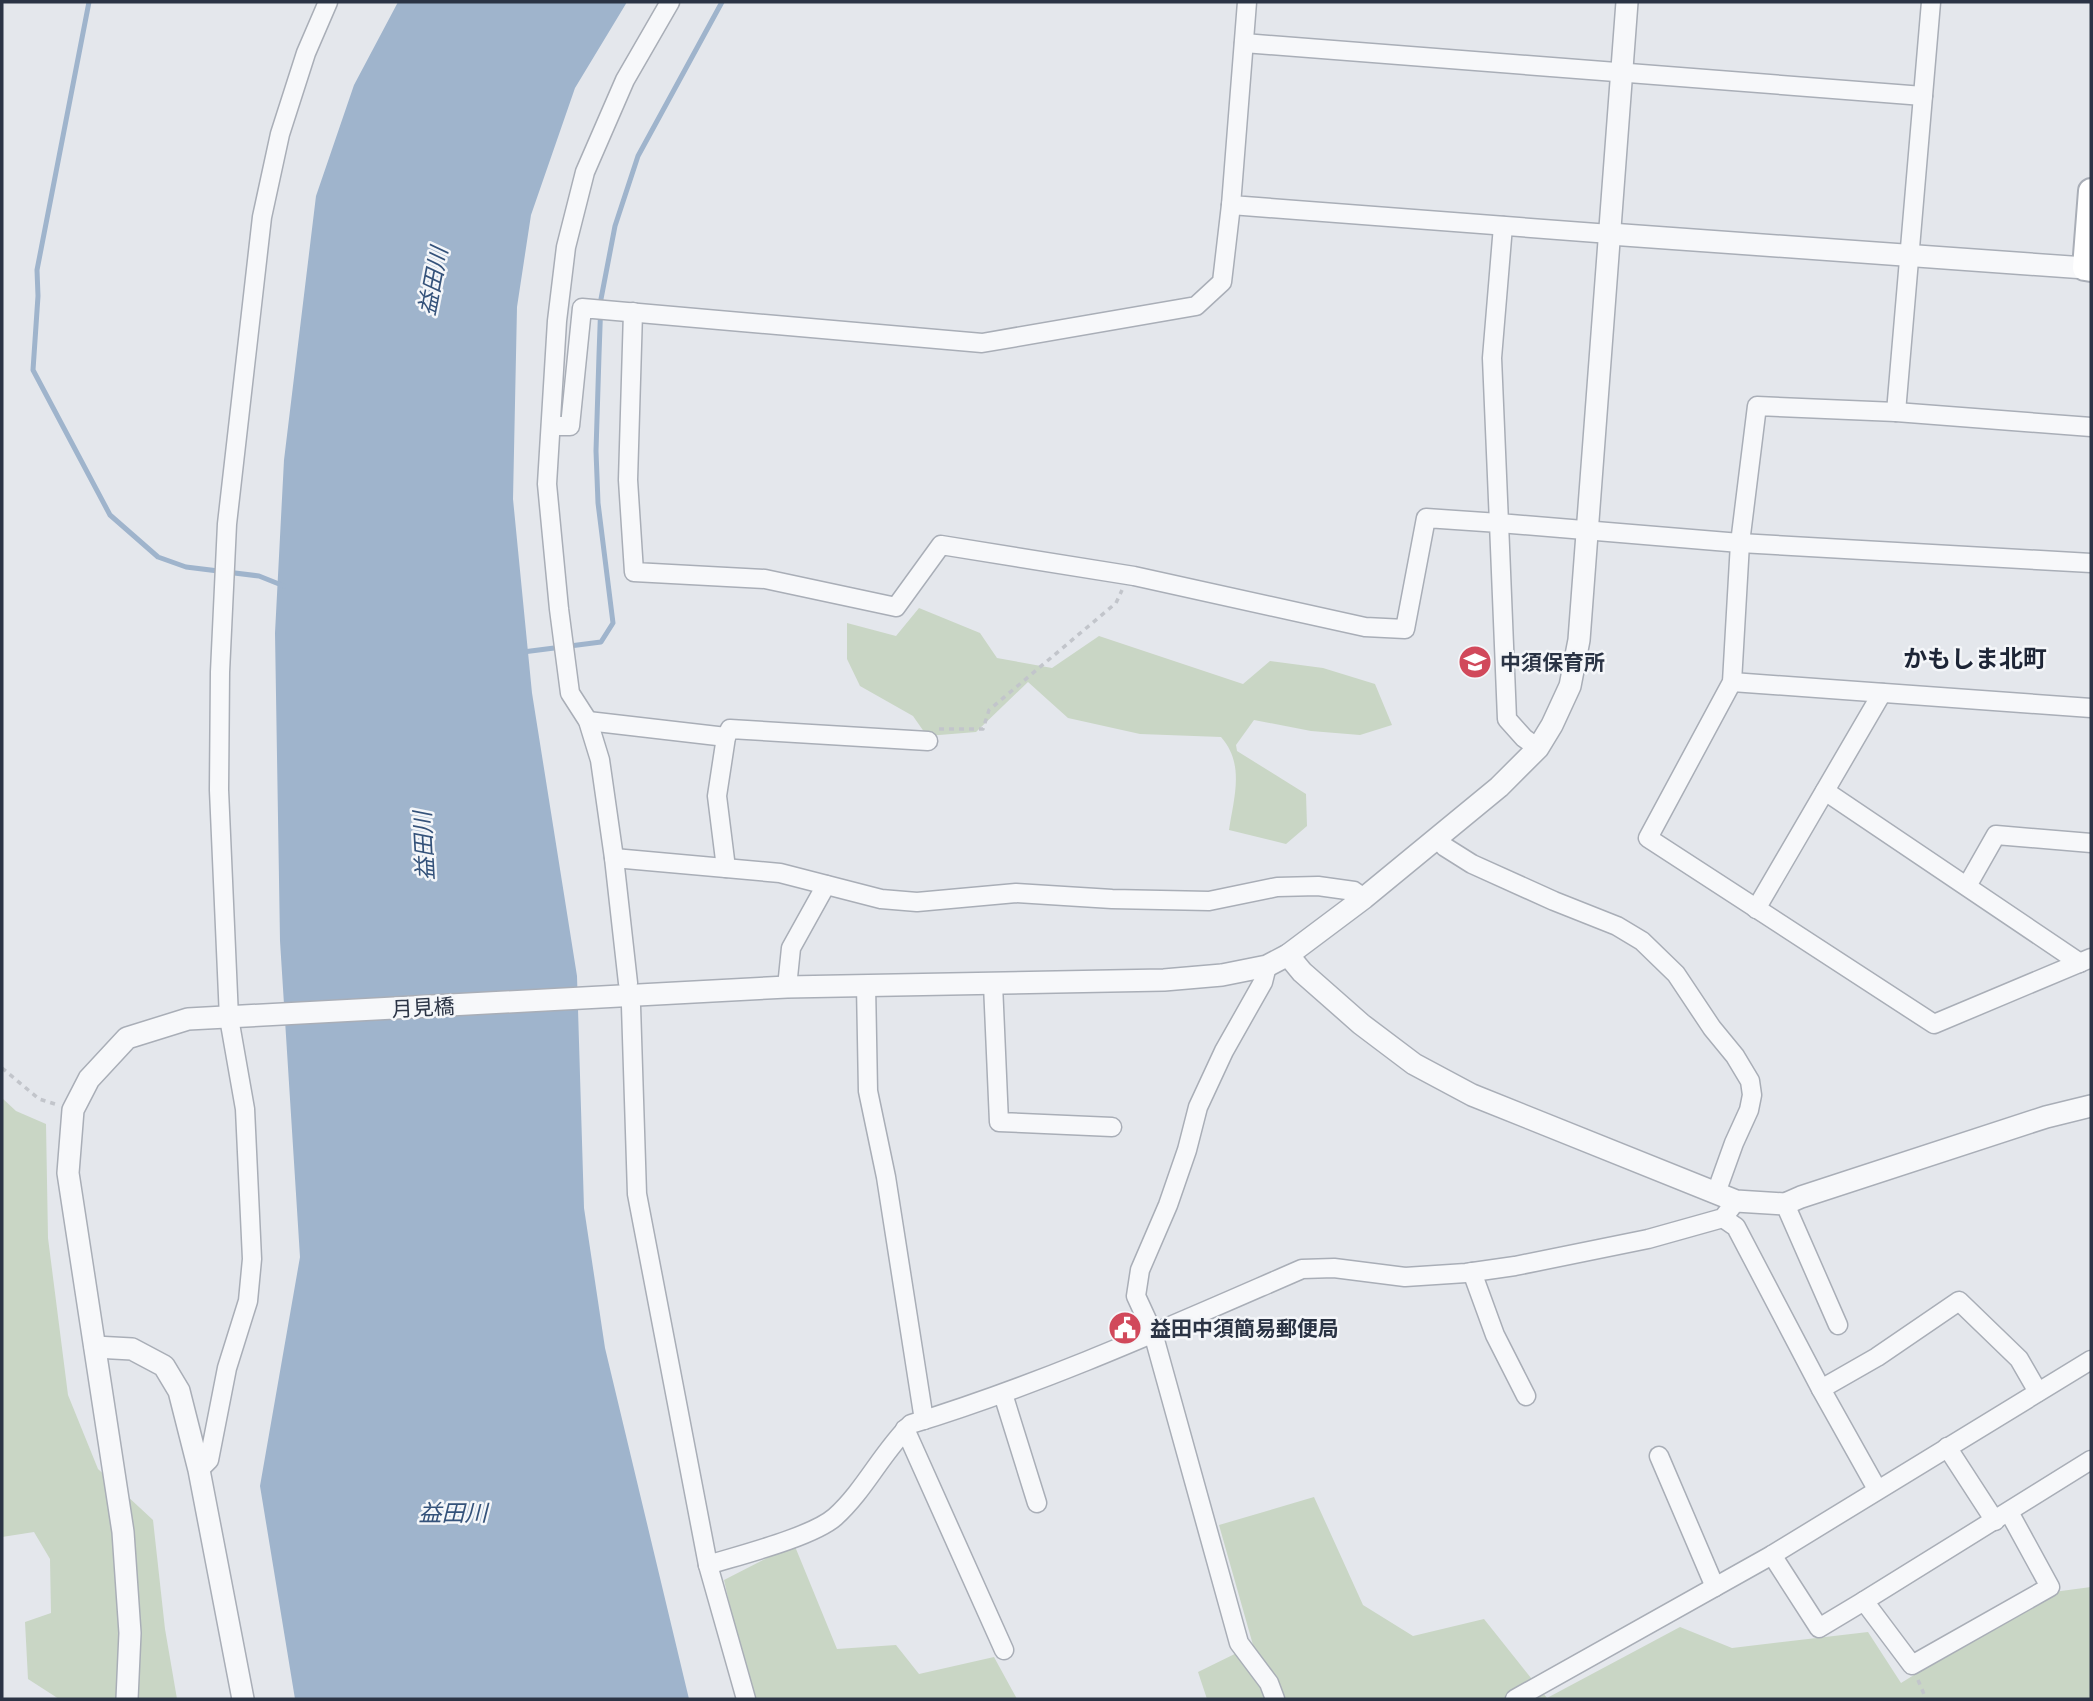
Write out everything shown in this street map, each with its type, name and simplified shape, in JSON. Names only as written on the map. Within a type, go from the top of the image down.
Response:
[{"type":"main road","points":[[2088,268],[2091,191]]},
{"type":"street","points":[[199,1470],[209,1460],[227,1368],[248,1301],[252,1259],[245,1110],[219,790],[220,672],[227,524],[262,217],[280,134],[306,53],[328,2]]},
{"type":"street","points":[[628,983],[600,760],[588,721],[570,692],[547,484],[557,321],[566,247],[585,172],[625,80],[670,2]]},
{"type":"street","points":[[551,426],[570,426],[582,308],[982,343],[1196,306],[1222,282],[1231,205],[1247,2]]},
{"type":"street","name":"月見橋","points":[[73,1110],[89,1079],[127,1038],[188,1019],[787,986],[1164,980],[1222,975],[1267,966],[1288,956],[1364,898],[1499,787],[1538,748],[1570,686],[1579,640],[1627,2]]},
{"type":"street","points":[[1896,412],[1931,2]]},
{"type":"street","points":[[1244,43],[1923,96]]},
{"type":"street","points":[[1231,205],[2088,268]]},
{"type":"street","points":[[1503,226],[1492,358],[1507,719],[1524,738],[1538,748]]},
{"type":"street","points":[[634,312],[628,480],[634,572],[765,579],[896,607],[941,545],[1129,575],[1365,627],[1405,629],[1426,518],[1740,543],[2091,563]]},
{"type":"street","points":[[2086,960],[1934,1024],[1648,838],[1732,682],[1740,543],[1757,406],[1896,412],[2091,428]]},
{"type":"street","points":[[1732,682],[2091,708]]},
{"type":"street","points":[[1756,909],[1882,693]]},
{"type":"street","points":[[588,721],[726,737]]},
{"type":"street","points":[[726,867],[717,796],[726,737],[730,729],[928,741]]},
{"type":"street","points":[[1825,791],[1966,886],[2086,960]]},
{"type":"street","points":[[1966,886],[1996,835],[2091,843]]},
{"type":"street","points":[[1437,838],[1445,847],[1472,864],[1616,926],[1642,941],[1676,974],[1712,1028],[1735,1056],[1750,1082],[1752,1095],[1749,1110],[1716,1193]]},
{"type":"street","points":[[614,858],[780,873],[881,899],[917,902],[970,895],[1016,893],[1209,901],[1277,887],[1318,886],[1354,891],[1364,898]]},
{"type":"street","points":[[787,986],[792,948],[826,885]]},
{"type":"street","points":[[1288,956],[1302,972],[1361,1024],[1414,1064],[1472,1095],[1716,1193],[1730,1209],[1736,1227],[1821,1389],[1877,1489]]},
{"type":"street","points":[[1267,966],[1263,982],[1224,1051],[1198,1107],[1168,1205],[1140,1270],[1136,1296],[1153,1333],[1239,1643],[1269,1683],[1275,1699]]},
{"type":"street","points":[[993,984],[999,1122],[1112,1127]]},
{"type":"street","points":[[866,985],[868,1091],[888,1190],[924,1420]]},
{"type":"street","points":[[631,1006],[637,1194],[708,1565],[746,1699]]},
{"type":"street","points":[[708,1565],[803,1534],[833,1519],[854,1497],[911,1424],[1003,1394],[1088,1362],[1302,1269],[1334,1268],[1405,1277],[1472,1272],[1648,1239],[1730,1209],[1786,1204],[2046,1117],[2091,1106]]},
{"type":"street","points":[[73,1110],[68,1173],[123,1532],[130,1633],[127,1699]]},
{"type":"street","points":[[1786,1204],[1838,1325]]},
{"type":"street","points":[[1472,1272],[1495,1335],[1526,1396]]},
{"type":"street","points":[[1821,1389],[1877,1357],[1959,1301],[2019,1359],[2038,1392]]},
{"type":"street","points":[[95,1346],[132,1349],[164,1366],[179,1391],[199,1470],[243,1699]]},
{"type":"street","points":[[1515,1699],[1772,1555],[2091,1360]]},
{"type":"street","points":[[1003,1394],[1038,1503]]},
{"type":"street","points":[[905,1429],[1004,1650]]},
{"type":"street","points":[[1864,1601],[1912,1665],[2050,1587],[2002,1516],[1947,1447]]},
{"type":"street","points":[[1659,1456],[1715,1587]]},
{"type":"street","points":[[1772,1555],[1819,1628],[2091,1460]]},
{"type":"path","points":[[928,741],[940,729],[983,729],[989,710],[1116,603],[1129,575]]},
{"type":"path","points":[[2,1068],[39,1099],[73,1110]]},
{"type":"green space","points":[[919,608],[980,633],[997,658],[1052,668],[1099,636],[1243,684],[1270,661],[1323,668],[1375,684],[1392,725],[1360,735],[1311,731],[1254,720],[1236,745],[1237,751],[1306,794],[1307,826],[1286,844],[1229,830],[1236,781],[1233,758],[1221,737],[1140,734],[1068,718],[1028,682],[976,732],[927,736],[913,716],[860,686],[847,659],[847,623],[896,636]]},
{"type":"green space","points":[[2,1098],[16,1111],[46,1124],[48,1238],[68,1395],[98,1469],[153,1520],[165,1629],[177,1699],[59,1699],[28,1679],[25,1622],[51,1613],[50,1559],[34,1532],[2,1537]]},
{"type":"green space","points":[[1314,1497],[1363,1605],[1413,1636],[1484,1619],[1547,1698],[1680,1627],[1732,1648],[1868,1632],[1901,1683],[2046,1593],[2091,1587],[2091,1699],[1207,1699],[1198,1672],[1253,1645],[1219,1525]]},
{"type":"green space","points":[[794,1544],[837,1649],[896,1645],[919,1674],[994,1657],[1017,1699],[751,1699],[724,1580]]},
{"type":"water","name":"益田川","points":[[398,2],[627,2],[575,88],[531,215],[517,307],[513,499],[532,693],[577,976],[584,1208],[605,1348],[689,1699],[295,1699],[260,1486],[300,1257],[280,941],[275,633],[284,460],[316,196],[354,85]]},
{"type":"waterway","points":[[89,2],[37,270],[33,370],[110,515],[158,557],[186,567],[259,576],[284,586]]},
{"type":"waterway","points":[[523,652],[601,642],[613,623],[598,503],[596,451],[601,299],[615,226],[638,156],[722,2]]},
{"type":"place","name":"中須保育所","points":[[1475,662]]},
{"type":"place","name":"益田中須簡易郵便局","points":[[1125,1328]]},
{"type":"district","name":"かもしま北町","points":[[1975,657]]}]
